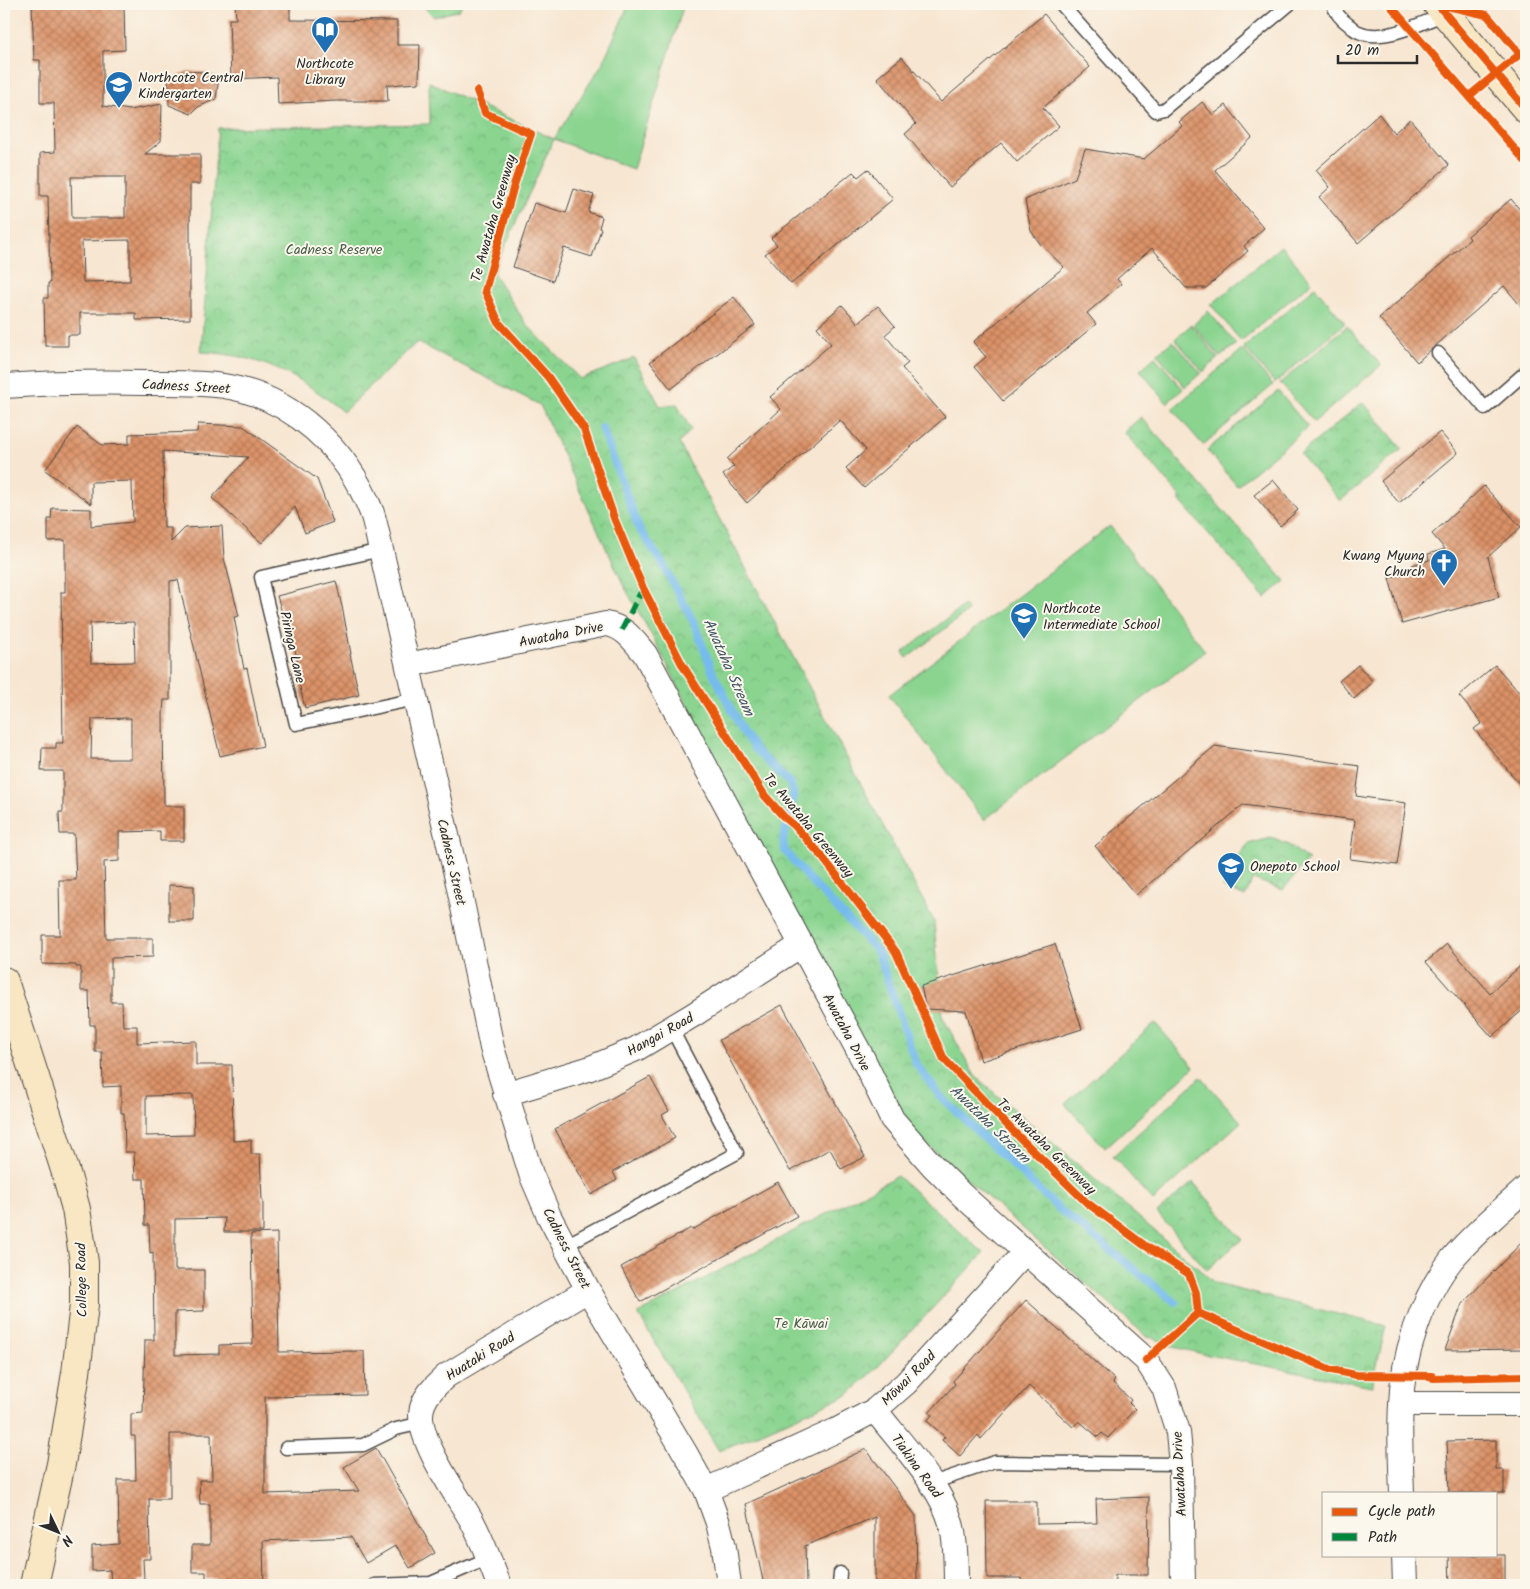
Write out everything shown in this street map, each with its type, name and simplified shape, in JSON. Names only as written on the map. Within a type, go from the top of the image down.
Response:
[{"type":"main road","points":[[1441,9],[1526,109]]},
{"type":"main road","name":"College Road","points":[[4,981],[66,1173],[76,1209],[84,1262],[84,1305],[76,1373],[62,1455],[34,1585]]},
{"type":"street","name":"Cadness Street","points":[[4,386],[42,384],[192,384],[222,386],[241,390],[285,407],[304,420],[323,436],[359,484],[373,516],[458,883],[492,1048],[531,1174],[549,1216],[588,1290],[706,1490],[724,1546],[729,1585]]},
{"type":"street","name":"Awataha Drive","points":[[408,665],[606,624],[614,626],[630,635],[644,654],[862,1059],[892,1119],[932,1165],[962,1195],[1146,1360],[1164,1388],[1178,1432],[1181,1464],[1183,1585]]},
{"type":"street","name":"Hangai Road","points":[[505,1094],[588,1069],[636,1049],[693,1015],[800,945]]},
{"type":"street","points":[[1402,1492],[1400,1404],[1403,1376],[1411,1345],[1427,1300],[1438,1279],[1467,1242],[1526,1188]]},
{"type":"street","name":"Mōwai Road","points":[[706,1490],[837,1430],[875,1410],[906,1383],[1025,1252]]},
{"type":"street","name":"Huataki Road","points":[[499,1585],[472,1522],[437,1462],[422,1423],[424,1401],[434,1387],[446,1376],[588,1290]]},
{"type":"street","points":[[1400,1404],[1526,1404]]},
{"type":"street","name":"Tiakina Road","points":[[875,1410],[932,1483],[946,1507],[953,1531],[956,1585]]},
{"type":"street","points":[[1404,1556],[1405,1585]]},
{"type":"lane","points":[[1061,4],[1156,111],[1164,110],[1176,101],[1290,4]]},
{"type":"lane","points":[[1333,4],[1334,9],[1358,32],[1373,35],[1400,31],[1441,9]]},
{"type":"lane","points":[[1438,353],[1485,408],[1526,372]]},
{"type":"lane","name":"Piringa Lane","points":[[381,550],[261,577],[296,724],[416,699]]},
{"type":"lane","points":[[564,1246],[737,1153],[671,1028]]},
{"type":"lane","points":[[286,1448],[363,1445],[396,1429],[422,1423]]},
{"type":"lane","points":[[932,1483],[995,1462],[1181,1464]]},
{"type":"lane","points":[[374,1585],[431,1583],[489,1558]]},
{"type":"green space","points":[[421,4],[463,4],[459,10],[434,17]]},
{"type":"green space","points":[[629,4],[684,4],[633,169],[554,139],[602,64]]},
{"type":"green space","name":"Cadness Reserve","points":[[429,82],[554,139],[493,273],[527,325],[580,379],[634,358],[660,406],[677,404],[691,430],[679,443],[934,921],[942,1016],[975,1076],[1216,1284],[1386,1326],[1372,1386],[1203,1354],[1174,1347],[1145,1335],[890,1112],[848,1056],[799,916],[729,786],[657,645],[624,586],[540,405],[417,342],[343,412],[311,388],[277,369],[241,357],[201,352],[218,128],[430,124]]},
{"type":"green space","points":[[1281,246],[1312,282],[1241,341],[1211,305]]},
{"type":"green space","points":[[1315,287],[1345,323],[1275,383],[1244,347]]},
{"type":"green space","points":[[1208,311],[1236,344],[1220,357],[1193,325]]},
{"type":"green space","points":[[1191,325],[1218,358],[1203,372],[1175,339]]},
{"type":"green space","points":[[1347,326],[1381,365],[1314,422],[1280,383]]},
{"type":"green space","points":[[1173,341],[1201,373],[1185,387],[1157,354]]},
{"type":"green space","points":[[1243,349],[1273,385],[1203,445],[1172,409]]},
{"type":"green space","points":[[1155,357],[1183,389],[1167,403],[1140,370]]},
{"type":"green space","points":[[1278,391],[1308,427],[1237,486],[1207,450]]},
{"type":"green space","points":[[1363,402],[1402,449],[1340,501],[1300,454]]},
{"type":"green space","points":[[1141,417],[1285,581],[1265,598],[1180,501],[1180,496],[1124,432]]},
{"type":"green space","points":[[1110,526],[1205,651],[984,820],[889,695]]},
{"type":"green space","points":[[964,606],[968,611],[907,658],[903,652]]},
{"type":"green space","points":[[1271,838],[1289,845],[1308,860],[1283,890],[1253,879],[1245,897],[1223,887],[1237,858],[1248,844]]},
{"type":"green space","points":[[1155,1023],[1194,1067],[1105,1148],[1065,1104]]},
{"type":"green space","points":[[1201,1077],[1241,1122],[1153,1201],[1113,1156]]},
{"type":"green space","name":"Te Kāwai","points":[[897,1176],[984,1253],[874,1371],[849,1394],[719,1451],[638,1314]]},
{"type":"green space","points":[[1193,1182],[1242,1239],[1207,1270],[1157,1213]]},
{"type":"building","points":[[32,4],[124,4],[125,50],[103,51],[103,106],[130,110],[162,104],[161,141],[145,154],[200,154],[200,184],[190,184],[190,319],[136,320],[136,313],[80,313],[80,335],[68,335],[68,346],[45,346],[44,298],[48,298],[48,283],[50,283],[48,196],[40,196],[40,153],[55,152],[54,103],[40,103],[40,60],[34,60]],"holes":[[[71,177],[125,177],[125,218],[72,218]],[[130,240],[130,281],[83,282],[82,241]]]},
{"type":"building","name":"Northcote Library","points":[[235,4],[290,4],[290,20],[397,21],[397,45],[420,45],[419,83],[387,85],[388,101],[278,104],[277,77],[231,79],[229,19],[236,19]]},
{"type":"building","points":[[1044,14],[1090,67],[1043,108],[1059,126],[1017,162],[1001,143],[950,187],[905,134],[916,124],[877,78],[902,57],[941,102]]},
{"type":"building","points":[[187,71],[202,72],[219,77],[216,99],[198,107],[191,114],[169,105],[168,77],[177,76]]},
{"type":"building","points":[[1202,102],[1213,115],[1226,105],[1252,138],[1215,170],[1264,228],[1244,246],[1248,251],[1206,288],[1186,288],[1152,248],[1117,279],[1121,284],[1087,313],[1096,324],[1003,401],[974,367],[986,357],[973,342],[1064,267],[1041,245],[1031,231],[1025,200],[1075,178],[1085,149],[1144,159],[1182,126],[1179,122]]},
{"type":"building","points":[[1379,114],[1394,133],[1410,119],[1449,165],[1358,243],[1319,197],[1330,187],[1316,170]]},
{"type":"building","points":[[868,169],[893,199],[791,284],[765,254],[777,245],[771,238],[853,172],[858,177]]},
{"type":"building","points":[[574,189],[594,195],[588,212],[602,217],[599,228],[601,229],[592,257],[564,248],[553,281],[513,267],[534,203],[566,213]]},
{"type":"building","points":[[1511,199],[1526,217],[1526,312],[1504,286],[1417,362],[1379,318],[1470,239],[1468,236]]},
{"type":"building","points":[[734,297],[755,325],[671,389],[650,362]]},
{"type":"building","points":[[842,305],[858,323],[878,306],[895,326],[885,335],[908,363],[902,368],[945,417],[864,488],[846,468],[866,450],[840,420],[747,503],[723,475],[734,466],[727,459],[781,409],[770,397],[831,344],[817,327]]},
{"type":"building","points":[[198,424],[243,426],[317,479],[333,522],[305,533],[295,507],[262,543],[212,498],[248,457],[163,451],[164,528],[171,528],[171,542],[185,528],[222,526],[224,558],[239,616],[234,617],[244,669],[247,668],[263,746],[220,756],[178,580],[170,581],[170,700],[164,700],[163,712],[164,806],[184,806],[184,841],[160,841],[160,831],[119,832],[119,861],[104,862],[106,938],[153,938],[153,957],[111,958],[111,1002],[122,1002],[123,1026],[137,1026],[137,1043],[196,1041],[196,1065],[232,1065],[233,1141],[251,1140],[251,1154],[260,1154],[263,1200],[263,1232],[224,1232],[225,1218],[175,1219],[175,1270],[204,1270],[204,1311],[175,1312],[175,1355],[219,1354],[219,1345],[253,1344],[251,1234],[277,1233],[279,1352],[364,1351],[365,1395],[265,1397],[265,1494],[359,1491],[344,1467],[376,1448],[435,1553],[410,1568],[395,1546],[366,1563],[351,1537],[263,1541],[264,1585],[231,1585],[231,1579],[206,1579],[206,1572],[192,1572],[192,1545],[210,1545],[210,1504],[200,1504],[199,1480],[212,1480],[211,1434],[170,1434],[170,1499],[149,1499],[150,1559],[143,1559],[144,1580],[138,1580],[138,1585],[111,1585],[110,1570],[92,1571],[92,1546],[119,1544],[118,1480],[136,1480],[135,1436],[131,1436],[131,1414],[143,1413],[145,1340],[154,1340],[153,1252],[150,1253],[149,1225],[145,1225],[144,1179],[135,1179],[134,1152],[125,1152],[124,1113],[121,1113],[121,1086],[103,1087],[102,1052],[95,1052],[95,1025],[90,1025],[89,991],[81,991],[81,967],[76,967],[76,965],[42,964],[42,935],[60,935],[59,880],[76,880],[74,834],[60,834],[59,812],[63,812],[63,771],[41,771],[42,748],[56,748],[56,743],[63,743],[61,592],[65,592],[65,540],[48,541],[48,519],[51,519],[52,508],[91,509],[91,526],[133,522],[132,481],[91,482],[91,504],[45,470],[77,427],[102,445],[129,444],[129,434],[197,432]],"holes":[[[134,622],[135,662],[91,663],[90,623]],[[131,718],[131,759],[91,759],[92,719]],[[193,1095],[194,1135],[146,1136],[146,1096]]]},
{"type":"building","points":[[1440,432],[1458,453],[1399,503],[1381,481]]},
{"type":"building","points":[[1273,480],[1298,510],[1280,526],[1254,495]]},
{"type":"building","points":[[1484,486],[1521,527],[1488,557],[1499,597],[1402,624],[1389,578],[1414,571],[1412,565],[1429,560],[1428,554],[1445,549],[1432,534]]},
{"type":"building","points":[[336,581],[359,695],[305,708],[297,675],[300,674],[290,625],[286,626],[277,596]]},
{"type":"building","points":[[1358,665],[1373,682],[1354,699],[1339,681]]},
{"type":"building","points":[[1495,665],[1526,700],[1526,792],[1474,729],[1482,723],[1459,696]]},
{"type":"building","points":[[1215,746],[1360,766],[1356,796],[1406,803],[1397,865],[1350,859],[1355,820],[1243,805],[1136,895],[1095,846]]},
{"type":"building","points":[[169,885],[194,886],[194,921],[169,921]]},
{"type":"building","points":[[1055,944],[1082,1029],[981,1061],[966,1011],[926,1009],[921,986]]},
{"type":"building","points":[[1447,944],[1490,993],[1526,961],[1526,1007],[1492,1037],[1426,962]]},
{"type":"building","points":[[782,1005],[865,1157],[841,1169],[830,1149],[790,1171],[719,1040]]},
{"type":"building","points":[[650,1077],[669,1111],[662,1115],[675,1138],[613,1172],[617,1180],[591,1195],[555,1129]]},
{"type":"building","points":[[778,1182],[797,1216],[640,1302],[621,1267]]},
{"type":"building","points":[[1526,1238],[1526,1349],[1445,1350],[1462,1304]]},
{"type":"building","points":[[1026,1300],[1115,1380],[1113,1383],[1131,1400],[1129,1403],[1135,1409],[1108,1438],[1102,1433],[1098,1437],[1079,1421],[1073,1427],[1029,1386],[981,1439],[978,1435],[960,1456],[942,1440],[945,1437],[927,1421],[932,1415],[929,1413],[955,1384],[953,1381]]},
{"type":"building","points":[[1496,1440],[1496,1470],[1504,1470],[1504,1493],[1449,1492],[1447,1441]]},
{"type":"building","points":[[866,1449],[916,1516],[917,1585],[875,1585],[875,1517],[805,1546],[806,1585],[764,1585],[746,1504]]},
{"type":"building","points":[[1149,1497],[1148,1575],[1115,1575],[1115,1585],[1022,1585],[1021,1578],[987,1578],[986,1501],[1037,1502],[1037,1524],[1097,1523],[1096,1499]]},
{"type":"building","points":[[1505,1555],[1505,1585],[1450,1585],[1449,1556]]},
{"type":"waterway","name":"Awataha Stream","points":[[602,428],[639,529],[661,561],[693,621],[713,673],[744,734],[756,751],[789,782],[793,791],[793,800],[783,840],[785,851],[878,952],[916,1064],[940,1096],[1059,1209],[1175,1302]]},
{"type":"marked path","points":[[622,630],[643,588]]},
{"type":"cycle path","points":[[1389,4],[1526,162]]},
{"type":"cycle path","points":[[1437,4],[1526,109]]},
{"type":"cycle path","points":[[1438,4],[1487,15],[1520,54],[1469,96]]},
{"type":"cycle path","name":"Te Awataha Greenway","points":[[477,91],[485,113],[531,134],[514,185],[485,291],[499,323],[548,377],[584,429],[614,518],[643,588],[683,666],[765,796],[820,854],[896,952],[944,1059],[1012,1130],[1086,1202],[1144,1245],[1189,1274],[1196,1293],[1198,1313],[1331,1370],[1356,1375],[1432,1376],[1433,1378],[1526,1376]]},
{"type":"cycle path","points":[[1146,1360],[1198,1313]]},
{"type":"place","name":"Northcote Library","points":[[325,54]]},
{"type":"place","name":"Northcote Central Kindergarten","points":[[119,109]]},
{"type":"place","name":"Kwang Myung Church","points":[[1444,587]]},
{"type":"place","name":"Northcote Intermediate School","points":[[1024,640]]},
{"type":"place","name":"Onepoto School","points":[[1231,890]]}]
